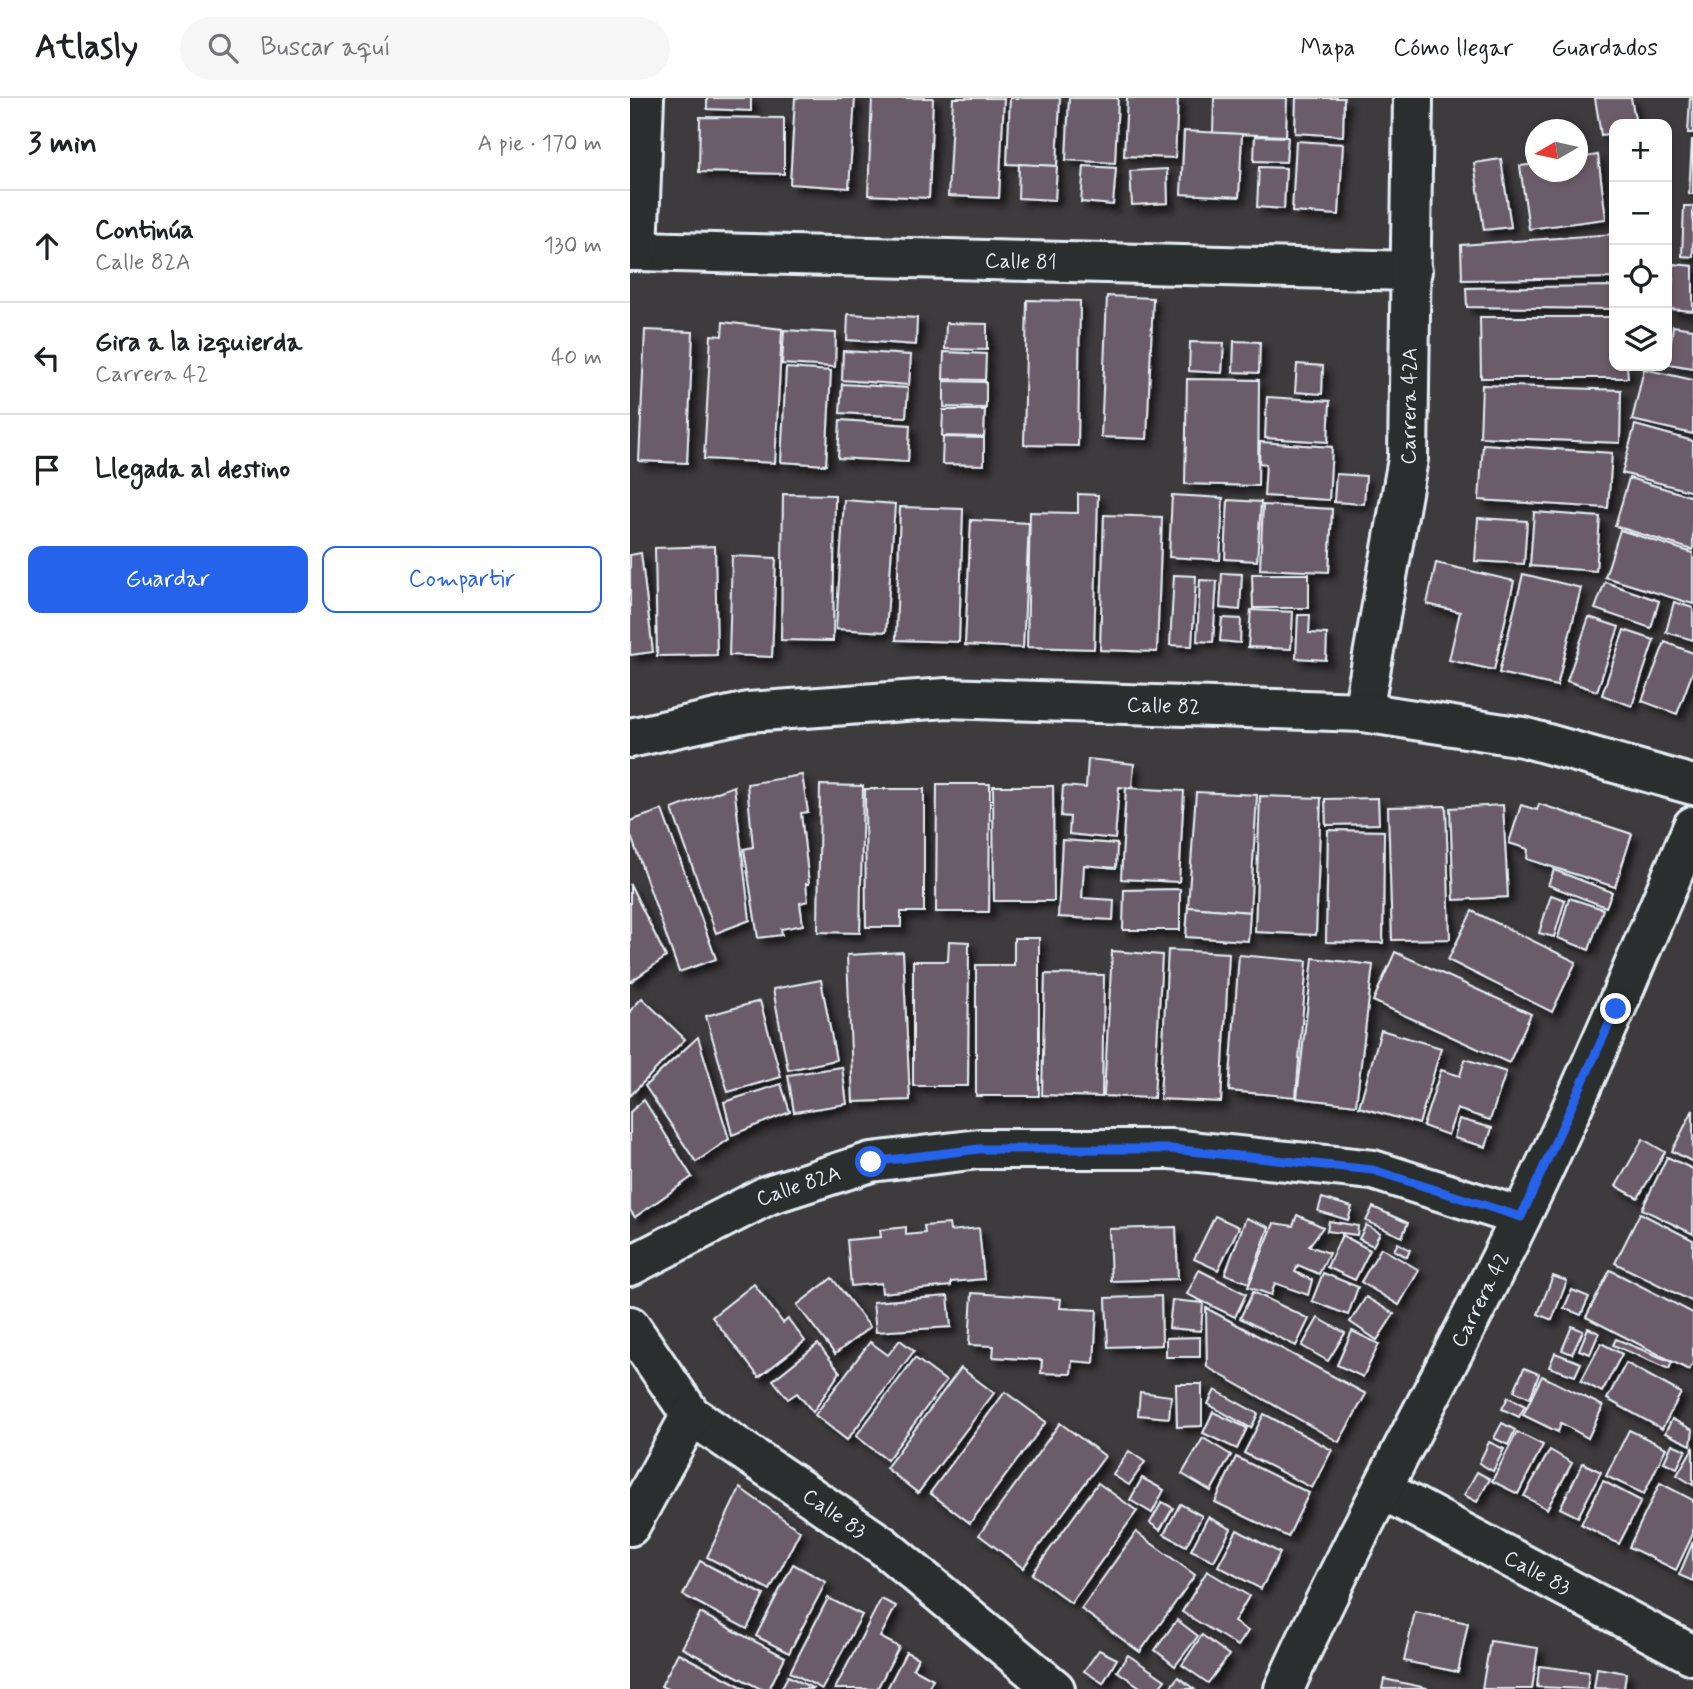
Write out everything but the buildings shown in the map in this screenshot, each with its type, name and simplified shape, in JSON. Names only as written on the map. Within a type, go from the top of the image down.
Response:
[{"type":"street","points":[[634,251],[644,98]]},
{"type":"street","name":"Carrera 42A","points":[[1363,712],[1408,458],[1413,98]]},
{"type":"street","name":"Calle 81","points":[[634,251],[1412,271]]},
{"type":"street","name":"Calle 82","points":[[630,738],[748,712],[947,698],[1363,712],[1522,737],[1693,785]]},
{"type":"street","name":"Carrera 42","points":[[1284,1689],[1327,1593],[1383,1490],[1521,1217],[1616,1009],[1693,826]]},
{"type":"street","name":"Calle 82A","points":[[630,1266],[768,1195],[871,1162],[979,1149],[1171,1149],[1373,1170],[1521,1217]]},
{"type":"street","name":"Calle 83","points":[[630,1326],[691,1415],[883,1546],[1055,1689]]},
{"type":"street","points":[[630,1526],[691,1415]]},
{"type":"street","name":"Calle 83","points":[[1383,1490],[1693,1655]]},
{"type":"route","points":[[871,1162],[979,1149],[1171,1149],[1373,1170],[1521,1217],[1616,1009]]}]
